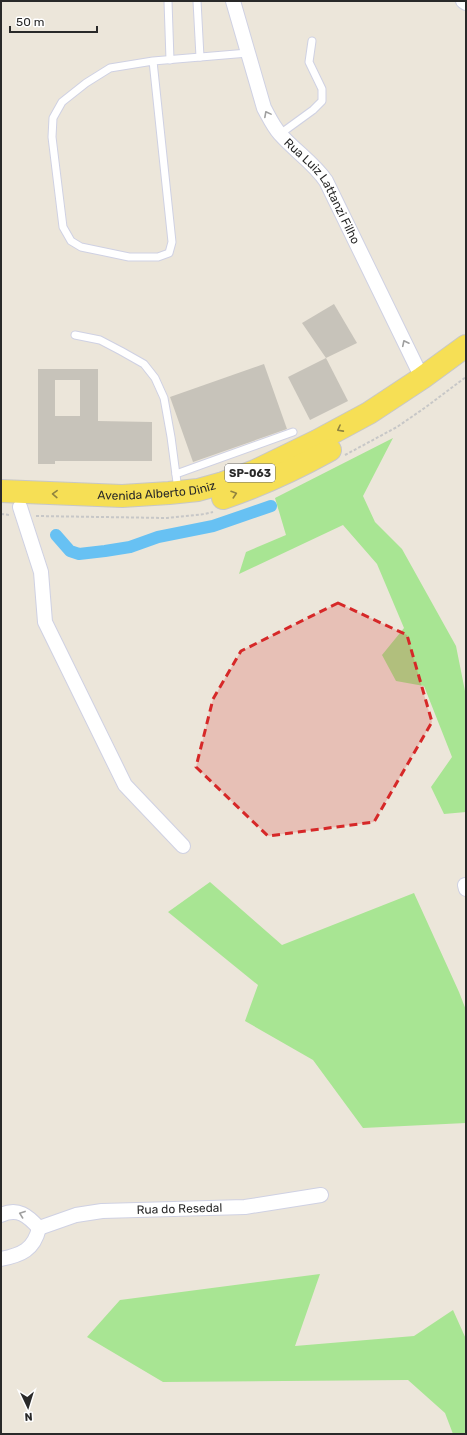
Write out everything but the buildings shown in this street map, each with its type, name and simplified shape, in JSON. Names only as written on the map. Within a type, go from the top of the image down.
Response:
[{"type":"main road","name":"Avenida Alberto Diniz","points":[[1,491],[122,496],[177,483],[198,490],[223,483],[256,471],[370,413],[466,346]]},
{"type":"main road","name":"Avenida Alberto Diniz","points":[[11,507],[114,509],[164,508],[197,505],[229,496],[254,488],[292,471],[346,442],[399,410],[466,362]]},
{"type":"street","name":"Rua Luiz Lattanzi Filho","points":[[233,1],[264,108],[280,134],[319,171],[326,182],[422,378]]},
{"type":"street","name":"Avenida Alberto Diniz","points":[[11,507],[41,572],[45,622],[125,785],[182,846]]},
{"type":"street","name":"Rua do Resedal","points":[[39,1228],[76,1215],[102,1211],[245,1207],[321,1195]]},
{"type":"street","points":[[1,1215],[8,1211],[18,1212],[29,1217],[39,1228],[37,1237],[33,1244],[24,1252],[5,1256]]},
{"type":"lane","points":[[168,1],[170,60]]},
{"type":"lane","points":[[197,1],[200,57]]},
{"type":"lane","points":[[280,134],[313,110],[322,101],[322,89],[309,62],[312,41]]},
{"type":"lane","points":[[153,61],[172,242],[170,253],[158,257],[129,257],[82,247],[71,241],[63,227],[52,137],[53,118],[62,102],[86,83],[110,68],[153,61],[248,53]]},
{"type":"lane","points":[[75,335],[100,340],[122,351],[144,364],[155,378],[164,398],[177,483],[293,432]]},
{"type":"highlighted area","points":[[338,603],[407,635],[432,722],[374,822],[268,836],[196,767],[213,699],[241,651]]},
{"type":"green space","points":[[393,438],[363,496],[375,522],[402,549],[456,646],[466,696],[466,812],[444,814],[431,787],[452,757],[424,686],[396,681],[382,655],[404,628],[377,564],[343,525],[239,574],[246,552],[286,535],[275,498]]},
{"type":"green space","points":[[210,882],[282,945],[414,893],[466,1010],[466,1123],[363,1128],[313,1060],[245,1021],[258,985],[168,912]]},
{"type":"green space","points":[[320,1274],[295,1346],[414,1336],[453,1310],[466,1339],[466,1434],[453,1434],[445,1413],[408,1380],[163,1382],[87,1337],[120,1300]]},
{"type":"waterway","points":[[56,535],[70,551],[79,554],[105,551],[130,547],[158,537],[213,526],[271,506]]}]
